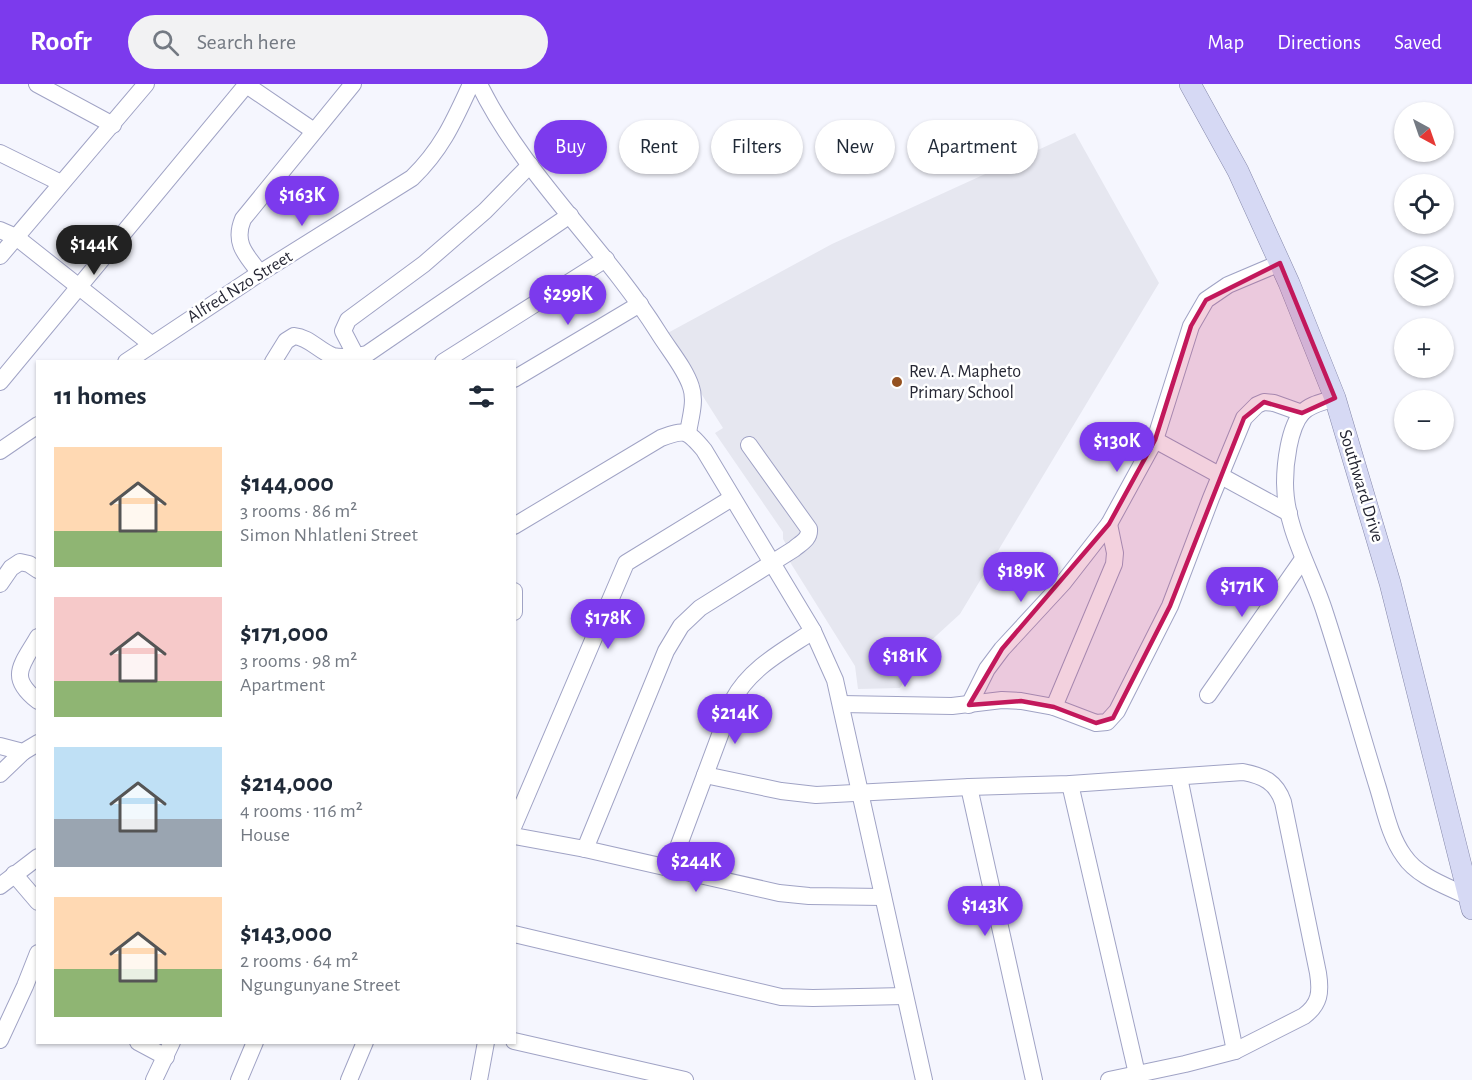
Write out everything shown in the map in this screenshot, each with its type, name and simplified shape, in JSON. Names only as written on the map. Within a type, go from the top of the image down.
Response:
[{"type":"main road","name":"Southward Drive","points":[[1190,84],[1238,171],[1280,263],[1335,398],[1390,583],[1471,903]]},
{"type":"street","points":[[37,84],[113,125]]},
{"type":"street","points":[[0,256],[146,84]]},
{"type":"street","points":[[0,382],[246,84],[314,131]]},
{"type":"street","points":[[260,273],[242,249],[241,225],[247,212],[352,84]]},
{"type":"street","name":"Alfred Nzo Street","points":[[129,360],[260,273],[412,178],[428,163],[444,141],[471,84]]},
{"type":"street","points":[[479,84],[500,123],[530,165],[640,304],[692,389],[688,433]]},
{"type":"street","points":[[0,153],[61,183]]},
{"type":"street","points":[[365,357],[343,331],[348,320],[424,264],[485,211],[530,165]]},
{"type":"street","points":[[274,360],[286,341],[294,336],[304,339],[333,356],[365,357],[570,216]]},
{"type":"street","points":[[0,230],[16,237],[151,344]]},
{"type":"street","points":[[446,360],[606,259]]},
{"type":"street","points":[[969,705],[987,669],[1002,649],[1063,583],[1109,524],[1155,440],[1191,326],[1206,300],[1228,285],[1280,263]]},
{"type":"street","points":[[516,378],[640,304]]},
{"type":"street","points":[[1335,398],[1310,407],[1302,413],[1293,432],[1287,458],[1285,485],[1289,513],[1303,559],[1324,610],[1367,754],[1398,847],[1415,869],[1471,903]]},
{"type":"street","points":[[842,704],[932,706],[969,705],[1002,700],[1021,701],[1054,706],[1096,723],[1107,722],[1113,718],[1170,606],[1240,426],[1250,411],[1264,402],[1274,403],[1302,413]]},
{"type":"street","points":[[0,451],[36,426]]},
{"type":"street","points":[[516,525],[661,438],[675,433],[688,433],[704,450],[772,561],[825,654],[842,704],[924,1080]]},
{"type":"street","points":[[1155,440],[1289,513]]},
{"type":"street","points":[[585,849],[666,651],[681,626],[700,608],[805,540],[810,534],[809,529],[748,445]]},
{"type":"street","points":[[516,820],[626,563],[732,498]]},
{"type":"street","points":[[1054,706],[1113,564],[1115,553],[1109,524]]},
{"type":"street","points":[[1208,695],[1303,559]]},
{"type":"street","points":[[0,584],[11,568],[20,562],[36,569]]},
{"type":"street","points":[[670,869],[740,686],[761,667],[813,631]]},
{"type":"street","points":[[36,640],[22,664],[18,677],[27,693],[36,700]]},
{"type":"street","points":[[0,746],[30,748]]},
{"type":"street","points":[[0,774],[30,748]]},
{"type":"street","points":[[705,775],[799,794],[816,795],[1070,784],[1243,772],[1269,780],[1279,791],[1318,973],[1319,999],[1304,1017],[1187,1072],[1137,1074],[1109,1080]]},
{"type":"street","points":[[1179,777],[1235,1051]]},
{"type":"street","points":[[1070,784],[1137,1074]]},
{"type":"street","points":[[969,787],[1034,1080]]},
{"type":"street","points":[[516,836],[585,849],[779,893],[808,896],[883,897]]},
{"type":"street","points":[[0,886],[36,858]]},
{"type":"street","points":[[14,874],[36,900]]},
{"type":"street","points":[[516,934],[782,997],[905,996]]},
{"type":"street","points":[[0,1040],[31,989],[36,963]]},
{"type":"street","points":[[516,1041],[685,1080]]},
{"type":"street","points":[[146,1044],[169,1050],[154,1080]]},
{"type":"street","points":[[238,1080],[254,1044]]},
{"type":"street","points":[[349,1080],[364,1044]]},
{"type":"street","points":[[479,1080],[486,1044]]},
{"type":"highlighted area","points":[[1280,263],[1335,398],[1302,413],[1264,402],[1244,418],[1170,606],[1113,718],[1096,723],[1054,707],[1021,701],[969,705],[1002,649],[1109,524],[1155,440],[1191,326],[1206,300]]},
{"type":"shaded area","name":"Rev. A. Mapheto Primary School","points":[[1075,133],[1159,283],[960,614],[925,646],[900,688],[858,689],[855,666],[790,562],[793,556],[783,539],[783,532],[715,433],[723,428],[664,335],[832,244],[985,174],[1038,174],[1038,150]]},
{"type":"place","name":"Rev. A. Mapheto Primary School","points":[[897,382]]}]
